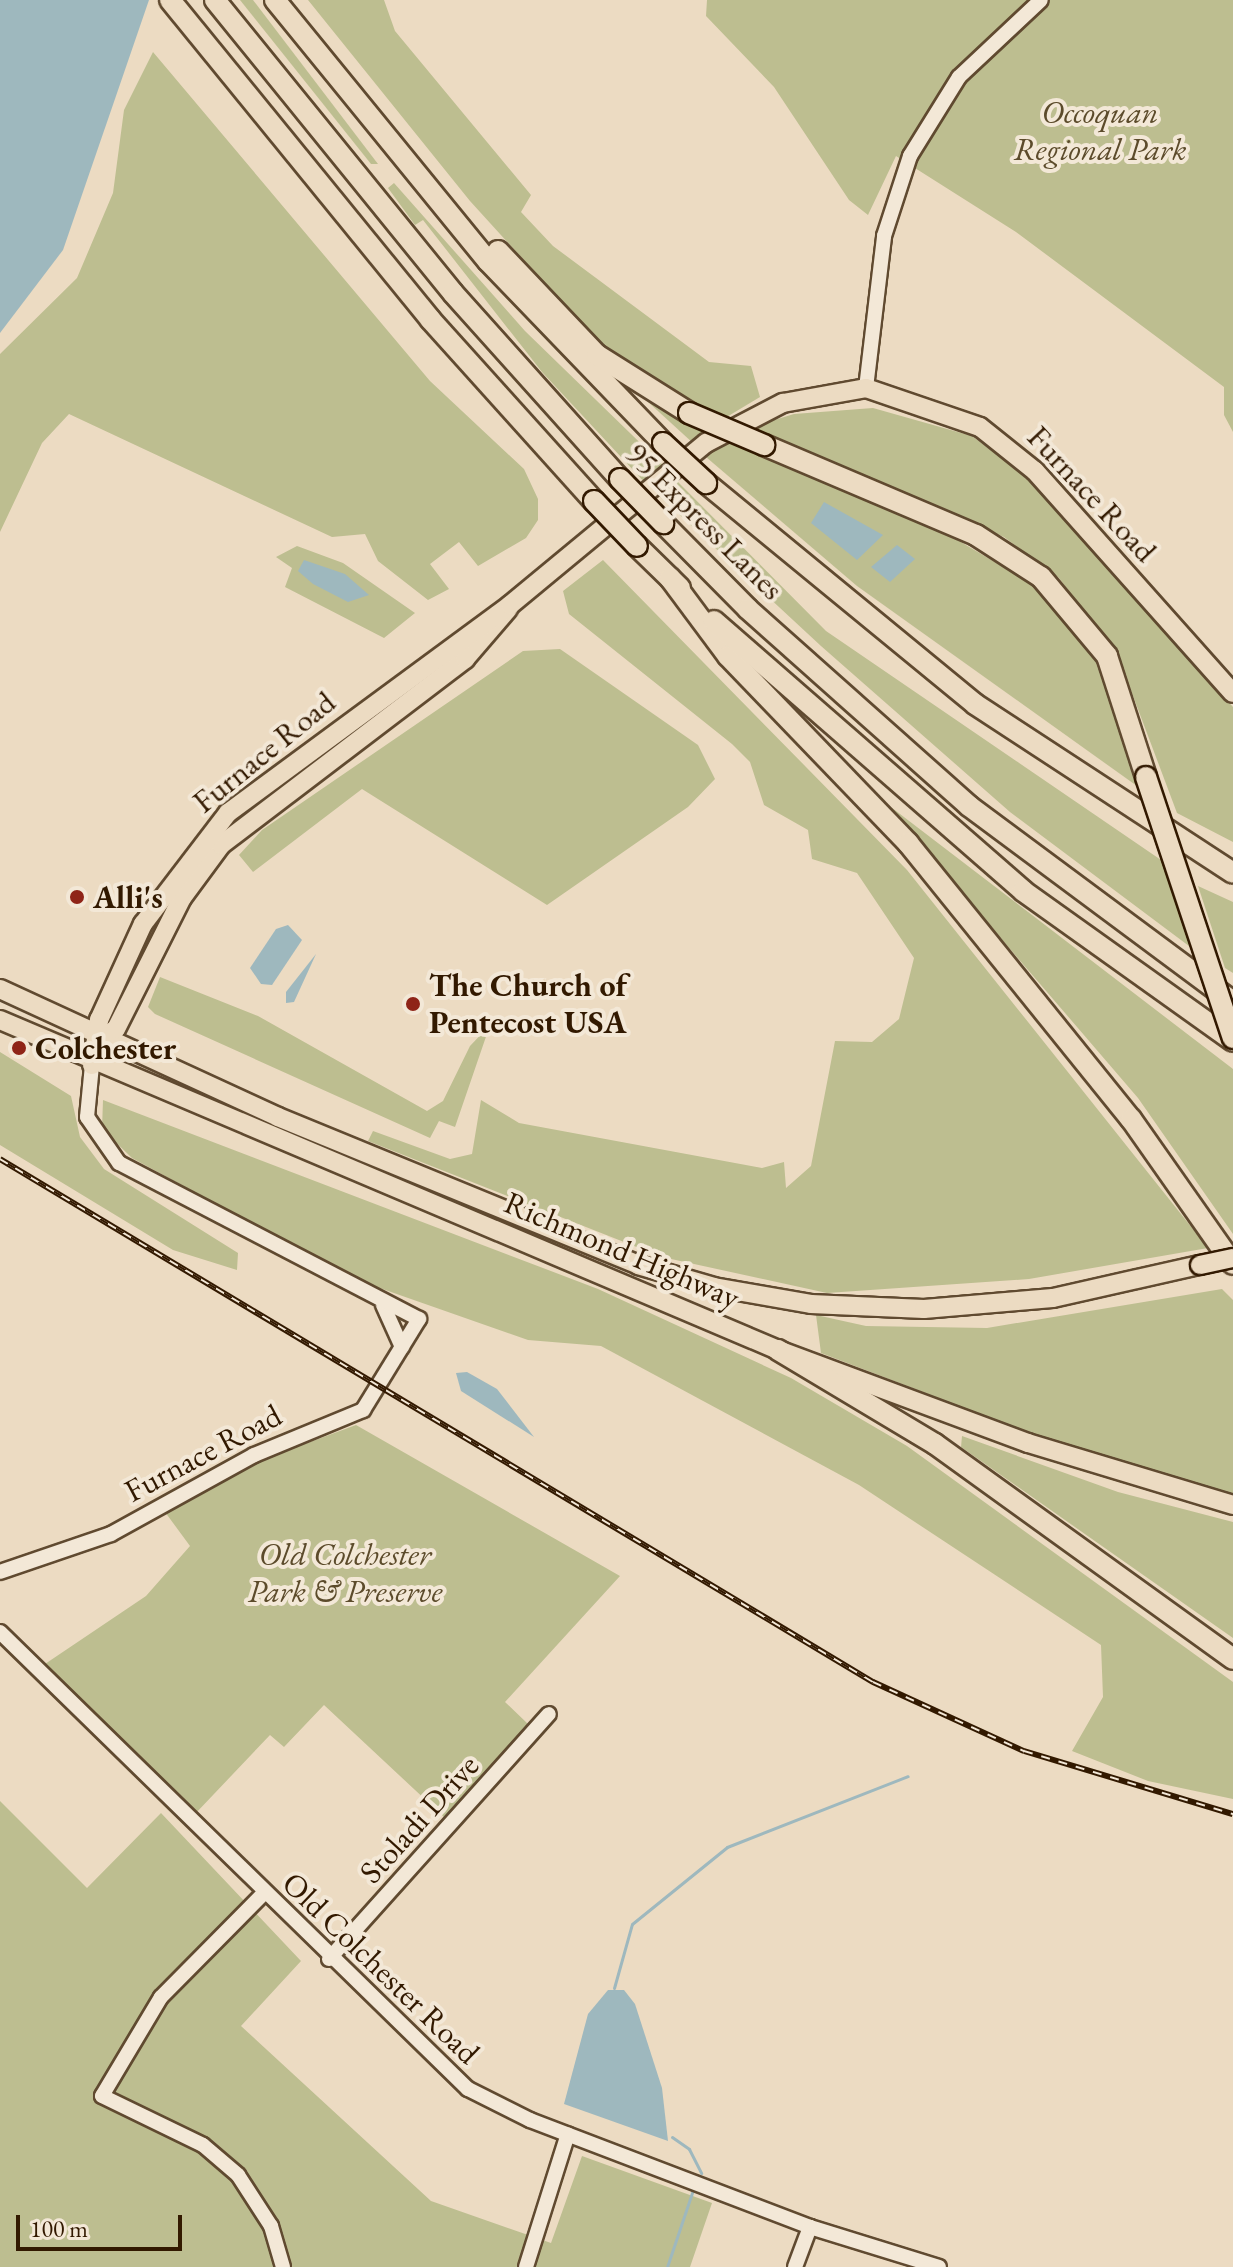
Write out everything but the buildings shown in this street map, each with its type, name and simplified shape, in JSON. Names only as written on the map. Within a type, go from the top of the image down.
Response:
[{"type":"highway","points":[[170,0],[430,319],[637,546],[1013,882],[1233,1040]]},
{"type":"highway","name":"95 Express Lanes","points":[[215,0],[453,293],[663,523],[969,806],[1137,936],[1233,1002]]},
{"type":"highway","points":[[275,0],[419,178],[568,349],[706,483],[975,704],[1233,873]]},
{"type":"highway","points":[[419,178],[597,355],[689,413],[976,535],[1041,577],[1107,656],[1233,1040]]},
{"type":"highway","points":[[670,578],[728,656],[918,856],[1131,1119],[1233,1261]]},
{"type":"highway","points":[[1137,936],[1233,986]]},
{"type":"highway","points":[[778,1350],[935,1444],[1233,1659]]},
{"type":"main road","name":"Furnace Road","points":[[92,1065],[100,1040],[99,1020],[157,902],[217,825],[271,779],[510,605],[726,429],[783,403],[866,388],[961,416],[1014,451],[1233,693]]},
{"type":"main road","name":"Furnace Road","points":[[100,1040],[116,1029],[197,874],[233,833],[465,659],[510,605]]},
{"type":"main road","points":[[271,779],[283,794]]},
{"type":"main road","name":"Richmond Highway","points":[[0,989],[100,1040],[592,1247],[714,1287],[851,1308],[937,1309],[1053,1298],[1200,1265],[1233,1261]]},
{"type":"main road","name":"Richmond Highway","points":[[0,1020],[92,1065],[778,1350],[1028,1443],[1233,1505]]},
{"type":"street","points":[[866,388],[884,236],[910,156],[959,77],[1041,0]]},
{"type":"street","name":"Furnace Road","points":[[0,1572],[111,1534],[254,1455],[363,1410],[419,1319],[110,1155],[85,1109],[92,1065]]},
{"type":"street","name":"Furnace Road","points":[[370,1295],[392,1316],[402,1347]]},
{"type":"street","name":"Old Colchester Road","points":[[0,1632],[329,1959],[468,2089],[568,2134],[810,2227],[939,2267]]},
{"type":"street","name":"Stoladi Drive","points":[[329,1959],[549,1714]]},
{"type":"street","points":[[263,1894],[161,1997],[102,2096],[203,2145],[227,2164],[256,2199],[283,2267]]},
{"type":"street","points":[[526,2267],[568,2134]]},
{"type":"street","points":[[795,2267],[810,2227]]},
{"type":"green space","points":[[240,0],[253,0],[378,164],[371,164]]},
{"type":"green space","points":[[308,0],[384,0],[395,31],[531,195],[521,212],[553,246],[709,362],[751,366],[760,397],[725,418],[684,402],[602,346],[470,201]]},
{"type":"green space","name":"Occoquan Regional Park","points":[[707,0],[1233,0],[1233,432],[1224,415],[1224,387],[1016,232],[896,156],[868,215],[849,200],[774,87],[706,16]]},
{"type":"green space","points":[[153,52],[430,381],[524,469],[538,499],[538,520],[526,538],[478,566],[459,542],[430,564],[449,589],[428,600],[378,561],[365,534],[332,537],[69,414],[42,443],[0,532],[0,354],[77,278],[113,193],[124,110]]},
{"type":"green space","points":[[394,183],[525,331],[666,468],[647,485],[542,372],[423,220],[415,225],[388,188]]},
{"type":"green space","points":[[647,401],[688,420],[707,430],[694,444]]},
{"type":"green space","points":[[873,408],[972,436],[1038,486],[1233,707],[1233,842],[1177,813],[1118,656],[1059,578],[1004,537],[751,427],[794,414]]},
{"type":"green space","points":[[725,440],[949,535],[1032,584],[1066,614],[1102,665],[1144,791],[857,586],[706,457]]},
{"type":"green space","points":[[676,480],[826,631],[1164,862],[1201,955],[1010,812],[821,646],[657,494]]},
{"type":"green space","points":[[297,546],[343,563],[415,613],[384,638],[285,587],[292,568],[276,557]]},
{"type":"green space","points":[[603,560],[907,870],[1208,1248],[1029,1279],[827,1293],[662,1257],[368,1141],[373,1131],[450,1159],[472,1154],[481,1100],[519,1123],[762,1168],[784,1162],[786,1188],[811,1166],[835,1041],[872,1042],[899,1019],[914,958],[857,873],[812,859],[808,830],[764,805],[750,762],[732,744],[569,614],[563,591]]},
{"type":"green space","points":[[560,649],[698,745],[715,779],[688,807],[547,905],[362,789],[253,872],[239,855],[262,830],[523,651]]},
{"type":"green space","points":[[883,801],[1233,1069],[1233,1234],[1138,1098]]},
{"type":"green space","points":[[1198,886],[1233,902],[1233,973],[1225,968]]},
{"type":"green space","points":[[160,977],[258,1016],[427,1111],[443,1101],[470,1046],[490,1025],[455,1127],[439,1121],[430,1138],[155,1014],[148,1007]]},
{"type":"green space","points":[[0,1052],[71,1096],[80,1137],[104,1169],[238,1253],[237,1270],[173,1250],[0,1145]]},
{"type":"green space","points":[[103,1100],[598,1289],[791,1378],[907,1446],[1233,1682],[1233,1799],[1148,1781],[1072,1751],[1103,1697],[1101,1645],[859,1485],[601,1346],[528,1340],[354,1279],[132,1158],[102,1129]]},
{"type":"green space","points":[[1222,1289],[1233,1300],[1233,1498],[1053,1442],[821,1353],[816,1315],[866,1326],[987,1328]]},
{"type":"green space","name":"Old Colchester Park & Preserve","points":[[356,1425],[620,1576],[505,1702],[528,1724],[445,1818],[324,1705],[284,1747],[270,1735],[195,1814],[45,1664],[146,1596],[190,1546],[165,1512],[256,1462]]},
{"type":"green space","points":[[962,1436],[1118,1492],[1233,1522],[1233,1638],[961,1447]]},
{"type":"green space","points":[[0,1801],[87,1888],[161,1813],[301,1961],[241,2026],[431,2201],[551,2243],[582,2156],[712,2203],[690,2267],[0,2267]]},
{"type":"water","points":[[0,0],[149,0],[63,250],[0,333]]},
{"type":"water","points":[[824,502],[883,535],[857,560],[811,523]]},
{"type":"water","points":[[897,545],[915,559],[890,582],[871,567]]},
{"type":"water","points":[[304,560],[345,574],[369,595],[348,602],[313,584],[298,571]]},
{"type":"water","points":[[288,925],[302,940],[272,985],[261,984],[250,968],[276,929]]},
{"type":"water","points":[[316,954],[294,1002],[286,1003],[286,992]]},
{"type":"water","points":[[467,1372],[497,1389],[534,1437],[461,1391],[456,1373]]},
{"type":"water","points":[[608,1990],[624,1990],[635,2004],[662,2088],[668,2141],[564,2104],[588,2014]]},
{"type":"waterway","points":[[614,1988],[632,1924],[727,1847],[908,1776]]},
{"type":"waterway","points":[[672,2137],[689,2149],[701,2173]]},
{"type":"waterway","points":[[667,2267],[694,2187]]},
{"type":"railway","points":[[0,1159],[873,1682],[1024,1751],[1233,1814]]},
{"type":"place","name":"Alli's","points":[[77,897]]},
{"type":"place","name":"The Church of Pentecost USA","points":[[413,1004]]},
{"type":"place","name":"Colchester","points":[[19,1048]]}]
